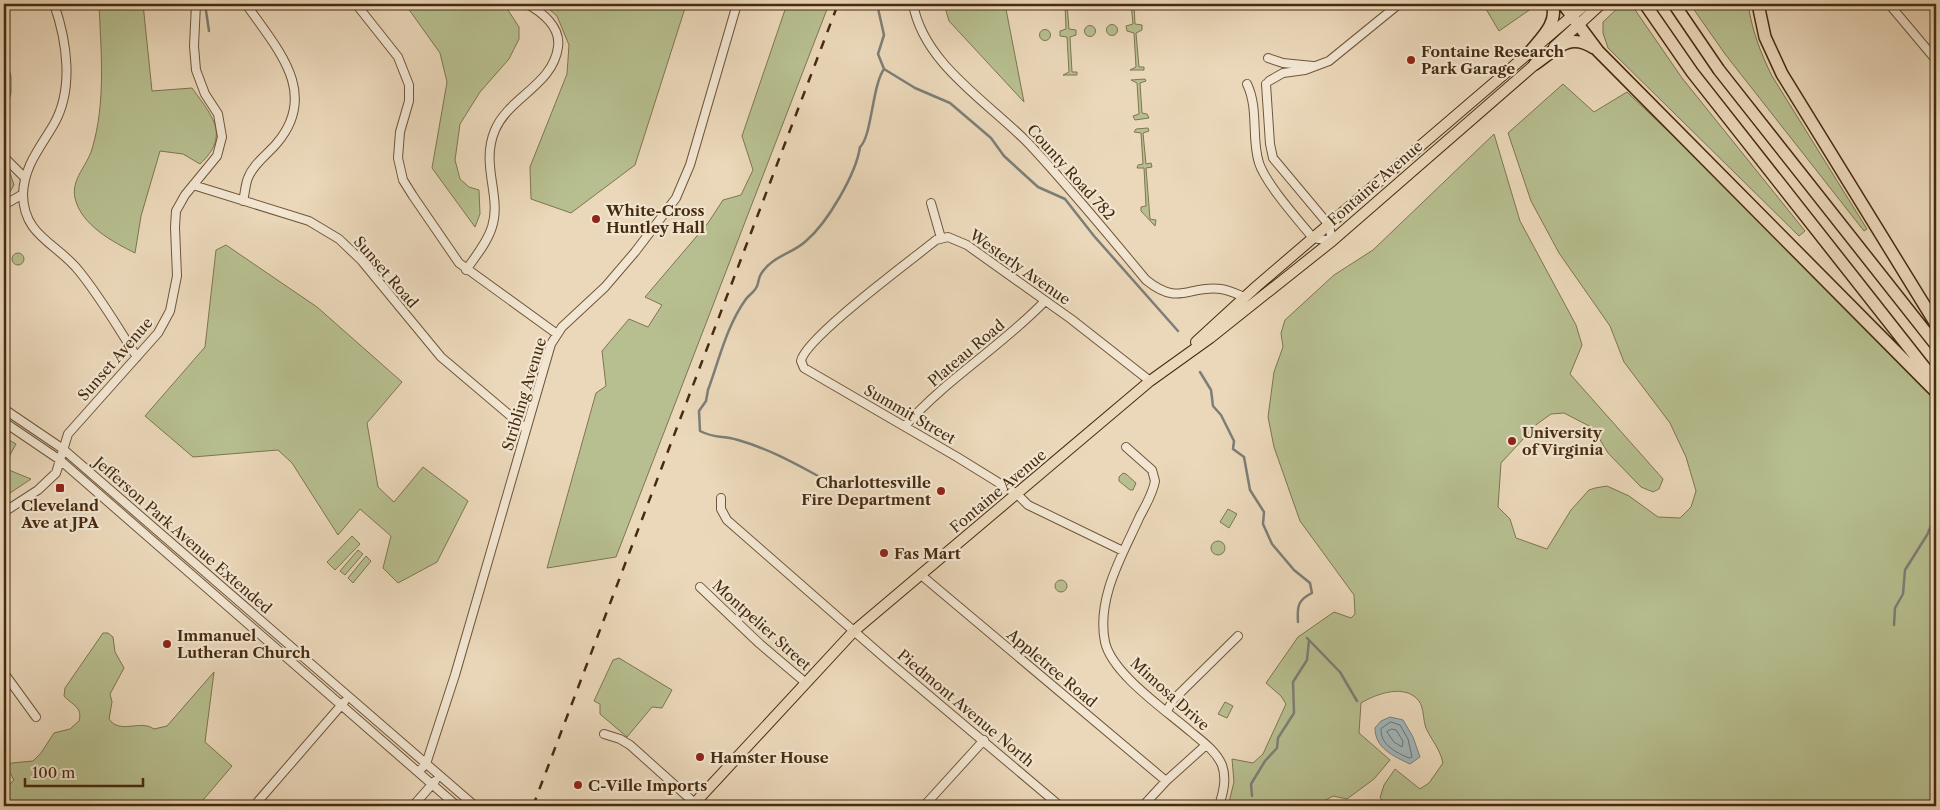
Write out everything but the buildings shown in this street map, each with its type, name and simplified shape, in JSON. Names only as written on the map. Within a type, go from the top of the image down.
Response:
[{"type":"highway","points":[[1530,53],[1552,23],[1554,14],[1552,4]]},
{"type":"highway","points":[[1563,4],[1598,50],[1936,392]]},
{"type":"highway","points":[[1645,4],[1692,72],[1936,382]]},
{"type":"highway","points":[[1674,4],[1719,70],[1936,345]]},
{"type":"highway","points":[[1758,4],[1766,37],[1782,74],[1936,324]]},
{"type":"highway","points":[[1535,64],[1570,41],[1584,42],[1598,50]]},
{"type":"main road","name":"Fontaine Avenue","points":[[695,805],[854,631],[1150,381],[1210,338],[1332,241],[1535,64],[1576,20],[1586,4]]},
{"type":"main road","name":"Fontaine Avenue","points":[[1160,375],[1244,297],[1530,53],[1602,4]]},
{"type":"street","points":[[54,4],[65,53],[64,99],[54,123],[33,157],[24,177],[22,194],[25,212],[32,226],[47,243],[79,270],[137,357]]},
{"type":"street","name":"Sunset Avenue","points":[[4,512],[38,490],[56,473],[68,434],[158,333],[170,310],[178,270],[175,218],[180,202],[217,156],[222,137],[218,114],[205,94],[196,70],[194,46],[196,4]]},
{"type":"street","points":[[244,201],[248,178],[258,163],[286,133],[295,113],[296,92],[287,66],[246,4]]},
{"type":"street","points":[[356,4],[398,57],[409,86],[409,101],[398,144],[398,158],[403,180],[439,236],[466,270],[557,334]]},
{"type":"street","points":[[466,270],[492,228],[494,215],[489,146],[496,128],[507,113],[550,70],[559,45],[556,30],[550,22],[540,11],[527,4]]},
{"type":"street","name":"Stribling Avenue","points":[[418,772],[426,764],[455,675],[551,344],[557,334],[605,287],[667,213],[676,198],[690,165],[737,4]]},
{"type":"street","name":"County Road 782","points":[[913,4],[921,29],[952,71],[1030,145],[1146,280],[1162,292],[1172,294],[1222,289],[1244,297]]},
{"type":"street","points":[[1247,84],[1251,92],[1254,111],[1259,164],[1313,238],[1332,241],[1329,225],[1273,158],[1270,144],[1268,83],[1283,73],[1329,61],[1398,4]]},
{"type":"street","points":[[1889,4],[1936,60]]},
{"type":"street","points":[[1268,58],[1283,63],[1313,66]]},
{"type":"street","points":[[4,157],[24,177]]},
{"type":"street","name":"Sunset Road","points":[[193,185],[310,221],[339,239],[361,260],[440,357],[526,430]]},
{"type":"street","points":[[4,205],[22,194]]},
{"type":"street","points":[[931,203],[941,238]]},
{"type":"street","name":"Westerly Avenue","points":[[941,238],[954,238],[967,246],[1102,342],[1150,381]]},
{"type":"street","name":"Summit Street","points":[[941,238],[833,324],[805,352],[801,361],[804,368],[905,426],[1017,494]]},
{"type":"street","name":"Plateau Road","points":[[905,426],[1016,329],[1045,301]]},
{"type":"street","name":"Jefferson Park Avenue Extended","points":[[4,408],[63,449],[476,806]]},
{"type":"street","name":"Jefferson Park Avenue Extended","points":[[4,422],[60,460],[458,806]]},
{"type":"street","name":"Mimosa Drive","points":[[1126,447],[1152,470],[1155,481],[1123,550],[1106,602],[1103,618],[1105,641],[1108,652],[1115,662],[1167,711],[1206,744],[1221,763],[1224,783],[1219,806]]},
{"type":"street","points":[[1017,494],[1028,505],[1123,550]]},
{"type":"street","name":"Piedmont Avenue North","points":[[721,498],[721,509],[727,520],[1060,806]]},
{"type":"street","name":"Appletree Road","points":[[920,575],[1166,781]]},
{"type":"street","name":"Montpelier Street","points":[[700,587],[760,644],[806,683]]},
{"type":"street","points":[[1167,711],[1174,700],[1238,636]]},
{"type":"street","points":[[4,673],[13,688],[36,717]]},
{"type":"street","points":[[254,806],[349,697]]},
{"type":"street","points":[[604,734],[620,739],[630,745],[695,805]]},
{"type":"street","points":[[924,806],[984,740]]},
{"type":"street","points":[[1143,806],[1166,781],[1206,744]]},
{"type":"street","points":[[414,806],[439,775]]},
{"type":"green space","points":[[99,4],[143,4],[152,91],[192,88],[206,108],[215,126],[215,144],[200,164],[183,154],[160,151],[141,216],[135,253],[99,232],[78,208],[75,198],[75,185],[90,155],[99,114],[102,77]]},
{"type":"green space","points":[[405,4],[504,4],[519,27],[519,39],[509,59],[480,92],[460,124],[455,160],[460,179],[469,187],[479,190],[480,214],[475,227],[432,168],[447,82],[440,53]]},
{"type":"green space","points":[[543,4],[683,4],[685,8],[635,165],[571,213],[531,199],[530,167],[567,74],[569,45],[557,16]]},
{"type":"green space","points":[[787,4],[829,4],[616,557],[547,568],[596,393],[606,386],[602,351],[629,319],[648,327],[662,305],[645,297],[708,223],[723,200],[741,195],[753,170],[742,136]]},
{"type":"green space","points":[[944,4],[1005,4],[1024,102],[949,21]]},
{"type":"green space","points":[[1065,4],[1067,4],[1069,29],[1076,30],[1076,35],[1070,37],[1072,72],[1077,72],[1077,75],[1063,75],[1069,72],[1067,37],[1060,36],[1060,31],[1066,29]]},
{"type":"green space","points":[[1131,4],[1134,4],[1135,24],[1142,25],[1142,30],[1136,33],[1139,67],[1144,67],[1144,70],[1130,70],[1136,67],[1134,33],[1127,31],[1126,26],[1133,24]]},
{"type":"green space","points":[[1483,4],[1538,4],[1499,31]]},
{"type":"green space","points":[[1622,4],[1631,4],[1682,78],[1805,231],[1799,236],[1608,48],[1603,33],[1603,22]]},
{"type":"green space","points":[[1690,4],[1748,4],[1757,41],[1772,76],[1867,229],[1864,231],[1725,54]]},
{"type":"green space","points":[[4,17],[9,30],[5,53],[11,77],[11,93],[4,119]]},
{"type":"green space","points":[[1112,24],[1118,30],[1112,36],[1106,30]]},
{"type":"green space","points":[[1090,25],[1096,31],[1090,37],[1084,31]]},
{"type":"green space","points":[[1045,29],[1051,35],[1045,41],[1039,35]]},
{"type":"green space","points":[[1145,79],[1146,81],[1140,83],[1142,113],[1147,114],[1149,118],[1135,120],[1133,116],[1139,114],[1137,83],[1131,80]]},
{"type":"green space","name":"University of Virginia","points":[[1563,84],[1594,112],[1627,92],[1862,321],[1936,401],[1936,806],[1388,806],[1380,798],[1384,785],[1395,769],[1420,789],[1429,783],[1443,763],[1438,749],[1426,728],[1419,701],[1406,692],[1398,691],[1374,696],[1361,703],[1359,733],[1390,760],[1374,779],[1347,799],[1333,796],[1315,806],[1228,806],[1234,782],[1232,759],[1253,763],[1263,754],[1286,704],[1281,696],[1266,683],[1298,637],[1334,612],[1351,618],[1355,614],[1354,595],[1300,521],[1274,447],[1268,417],[1274,372],[1283,347],[1281,333],[1285,320],[1334,275],[1373,250],[1494,134],[1520,221],[1576,325],[1582,345],[1570,374],[1663,479],[1659,489],[1653,492],[1641,487],[1608,453],[1593,428],[1564,413],[1551,414],[1537,424],[1501,463],[1498,507],[1510,519],[1516,538],[1547,549],[1571,510],[1589,490],[1595,488],[1607,486],[1629,496],[1658,517],[1680,518],[1691,507],[1696,491],[1686,457],[1670,423],[1624,362],[1610,326],[1559,253],[1531,201],[1508,133]]},
{"type":"green space","points":[[1148,128],[1149,131],[1143,133],[1146,164],[1151,163],[1152,167],[1146,168],[1150,219],[1156,220],[1155,226],[1141,211],[1141,207],[1146,206],[1144,168],[1137,168],[1138,165],[1143,164],[1141,133],[1134,132],[1136,129]]},
{"type":"green space","points":[[4,163],[9,170],[14,185],[4,202]]},
{"type":"green space","points":[[226,245],[317,307],[402,382],[367,423],[378,487],[394,502],[423,467],[468,501],[437,562],[398,583],[383,568],[391,536],[360,509],[338,535],[292,463],[278,450],[193,457],[145,416],[205,347],[216,250]]},
{"type":"green space","points":[[16,253],[20,253],[24,259],[20,265],[16,265],[12,261],[12,257]]},
{"type":"green space","points":[[4,437],[16,444],[4,466]]},
{"type":"green space","points":[[4,468],[31,479],[4,497]]},
{"type":"green space","points":[[1123,473],[1136,483],[1133,490],[1130,490],[1119,481],[1119,477]]},
{"type":"green space","points":[[1228,509],[1237,514],[1229,528],[1220,522]]},
{"type":"green space","points":[[352,536],[360,544],[335,570],[327,562]]},
{"type":"green space","points":[[1218,541],[1223,543],[1225,548],[1223,553],[1218,555],[1213,553],[1211,548],[1213,543]]},
{"type":"green space","points":[[358,550],[363,554],[345,575],[340,571]]},
{"type":"green space","points":[[366,556],[371,561],[353,583],[348,578]]},
{"type":"green space","points":[[1063,580],[1066,581],[1066,591],[1059,592],[1056,591],[1055,584],[1056,581]]},
{"type":"green space","points":[[103,633],[108,633],[113,637],[115,652],[124,668],[110,694],[112,702],[109,719],[114,724],[124,727],[143,725],[154,729],[167,726],[214,672],[205,742],[232,766],[198,806],[4,806],[4,790],[14,780],[6,766],[12,763],[33,761],[41,753],[54,733],[70,729],[79,721],[78,709],[64,696],[65,688]]},
{"type":"green space","points":[[619,658],[672,690],[662,708],[652,707],[627,737],[600,714],[600,704],[594,701],[613,660]]},
{"type":"green space","points":[[1225,702],[1233,706],[1227,718],[1218,714]]},
{"type":"water","points":[[1390,717],[1403,720],[1413,737],[1420,757],[1410,764],[1391,754],[1378,741],[1375,728],[1381,721]]},
{"type":"waterway","points":[[205,4],[209,31]]},
{"type":"waterway","points":[[877,4],[884,35],[878,54],[884,69],[915,88],[950,103],[991,138],[1004,156],[1038,187],[1065,199],[1094,236],[1178,331]]},
{"type":"waterway","points":[[820,477],[759,447],[700,431],[699,411],[706,401],[708,390],[729,331],[739,309],[757,286],[759,277],[776,259],[806,241],[823,222],[840,197],[867,133],[877,87],[884,69]]},
{"type":"waterway","points":[[1200,372],[1211,390],[1213,406],[1221,415],[1234,441],[1233,449],[1244,457],[1250,490],[1264,512],[1263,524],[1272,544],[1294,570],[1310,583],[1312,593],[1299,604],[1298,622]]},
{"type":"waterway","points":[[1894,625],[1895,608],[1903,594],[1905,570],[1927,535],[1936,515]]},
{"type":"waterway","points":[[1307,638],[1340,672],[1357,701]]},
{"type":"waterway","points":[[1252,796],[1251,784],[1265,761],[1277,748],[1278,738],[1294,713],[1293,682],[1307,660],[1309,640]]},
{"type":"railway","points":[[533,806],[838,4]]},
{"type":"place","name":"Fontaine Research Park Garage","points":[[1411,60]]},
{"type":"place","name":"White-Cross Huntley Hall","points":[[596,219]]},
{"type":"place","name":"University of Virginia","points":[[1512,441]]},
{"type":"place","name":"Cleveland Ave at JPA","points":[[60,488]]},
{"type":"place","name":"Charlottesville Fire Department","points":[[941,491]]},
{"type":"place","name":"Fas Mart","points":[[884,553]]},
{"type":"place","name":"Immanuel Lutheran Church","points":[[167,644]]},
{"type":"place","name":"Hamster House","points":[[700,757]]},
{"type":"place","name":"C-Ville Imports","points":[[578,785]]}]
